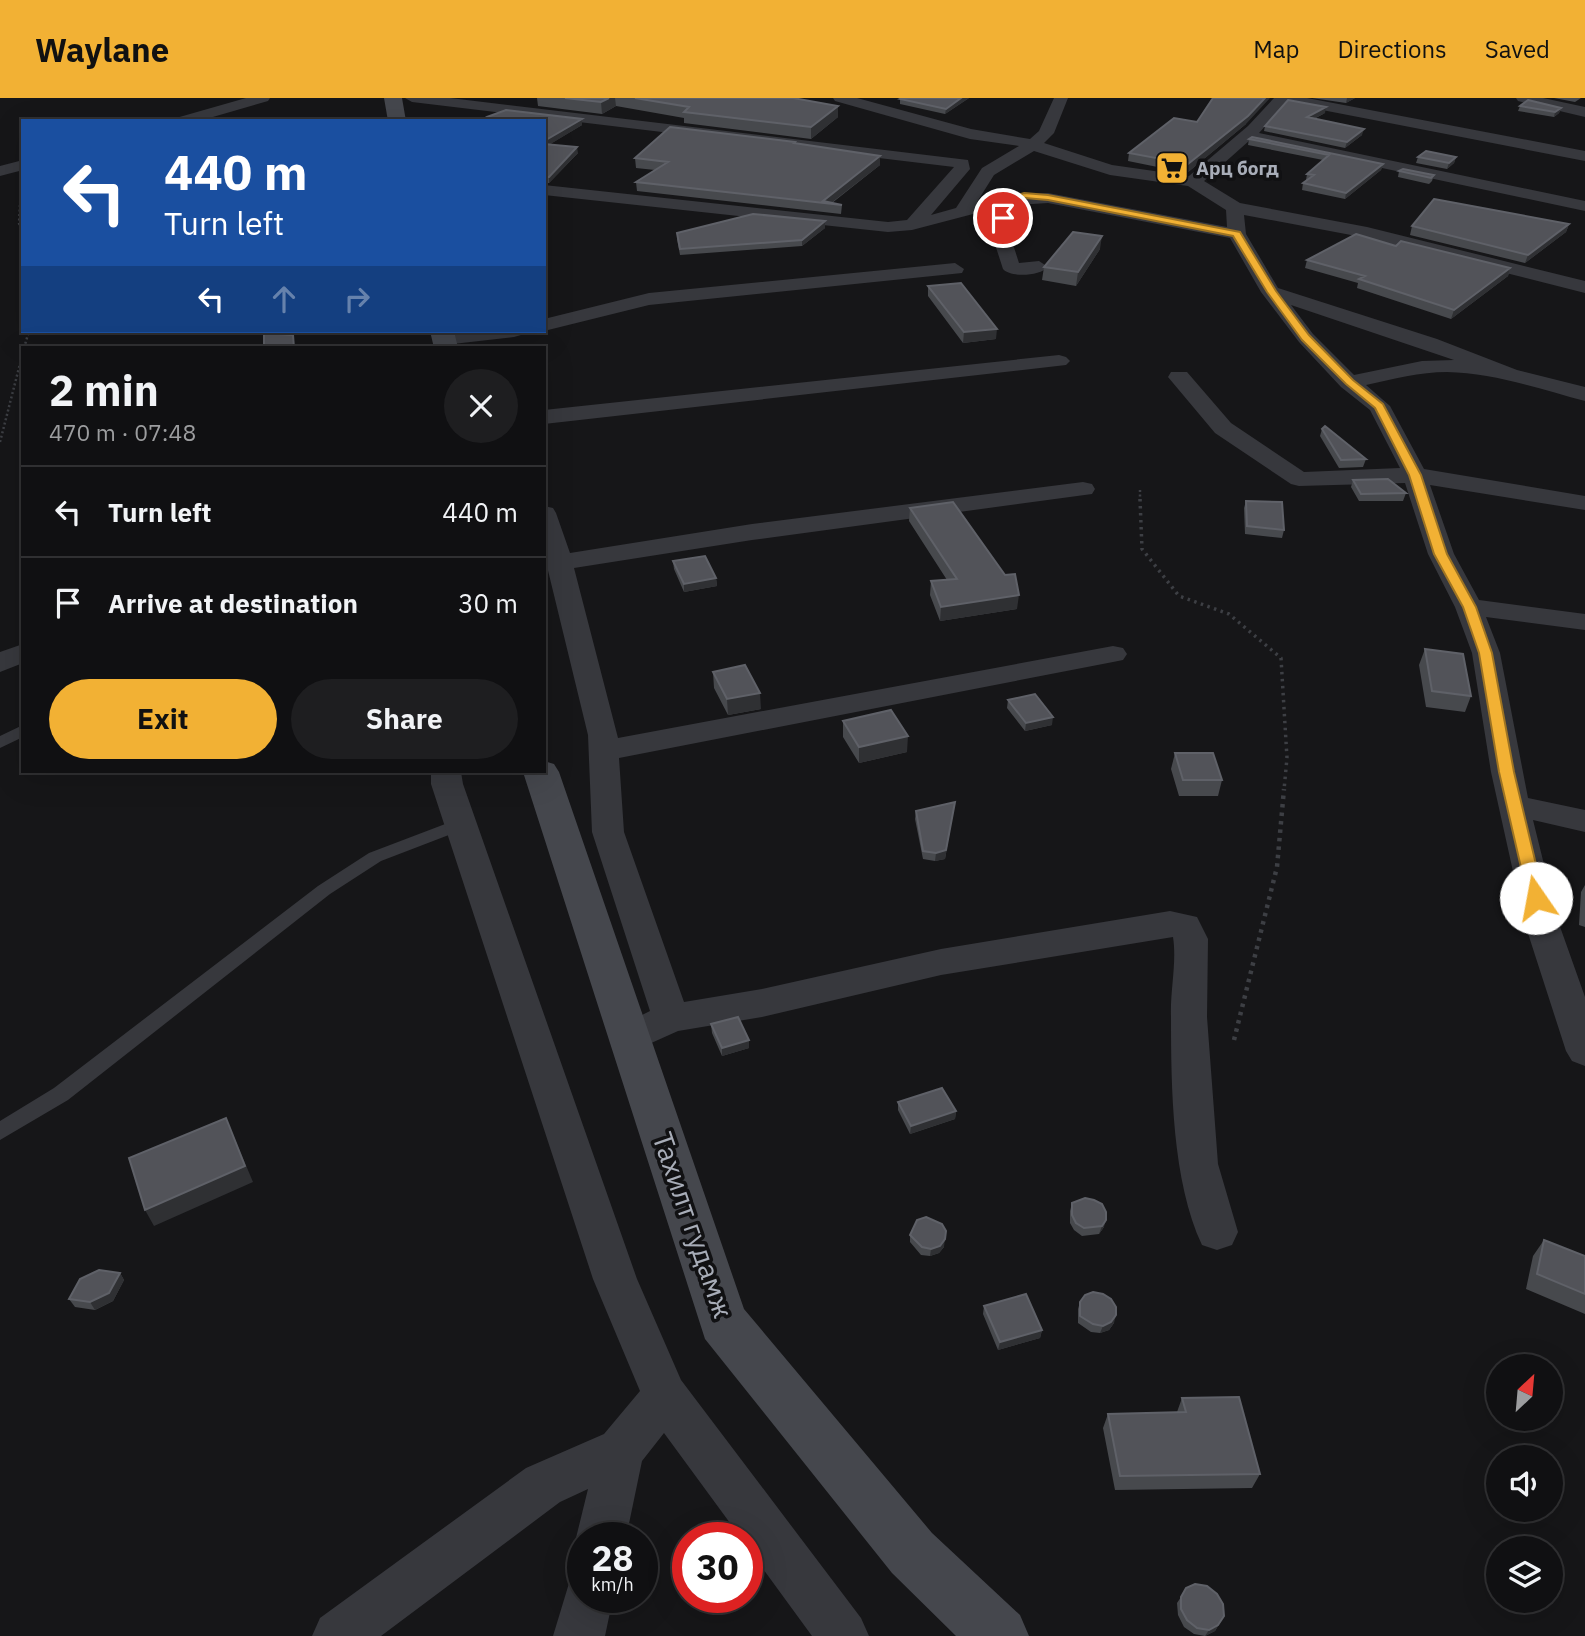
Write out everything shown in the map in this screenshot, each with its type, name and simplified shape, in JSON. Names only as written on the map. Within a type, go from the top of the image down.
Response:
[{"type":"main road","points":[[393,98],[397,119]]},
{"type":"main road","name":"Тахилт гудамж","points":[[541,773],[723,1322],[912,1553],[999,1636]]},
{"type":"street","points":[[188,119],[263,98]]},
{"type":"street","points":[[412,98],[961,163],[962,169],[912,225]]},
{"type":"street","points":[[840,98],[970,134],[1034,144],[1045,151],[1110,170],[1141,177],[1193,182],[1235,208],[1280,214],[1585,287]]},
{"type":"street","points":[[961,213],[988,172],[1034,144],[1045,133],[1061,98]]},
{"type":"street","points":[[1193,182],[1247,135],[1283,98],[1585,156]]},
{"type":"street","points":[[1523,98],[1585,112]]},
{"type":"street","points":[[1247,135],[1585,206]]},
{"type":"street","points":[[546,190],[888,227],[912,225],[1024,196],[1048,198],[1237,234]]},
{"type":"street","points":[[1006,201],[1001,235],[1012,269],[1039,267]]},
{"type":"street","points":[[1235,208],[1237,234],[1272,292],[1306,338],[1349,382],[1379,406],[1415,475],[1441,554],[1469,607],[1486,653],[1506,772],[1541,921],[1571,967],[1585,1051]]},
{"type":"street","points":[[546,325],[574,320],[616,305],[649,299],[955,268]]},
{"type":"street","points":[[1272,292],[1430,343],[1520,379]]},
{"type":"street","points":[[444,339],[477,338],[503,333]]},
{"type":"street","points":[[546,417],[1059,362]]},
{"type":"street","points":[[1349,382],[1425,367],[1449,366],[1585,394]]},
{"type":"street","points":[[1179,377],[1223,428],[1299,479]]},
{"type":"street","points":[[1266,479],[1415,475],[1585,503]]},
{"type":"street","points":[[559,563],[752,532],[1083,489]]},
{"type":"street","points":[[546,520],[603,735],[608,832],[671,1018]]},
{"type":"street","points":[[1469,607],[1585,622]]},
{"type":"street","points":[[0,663],[21,653]]},
{"type":"street","points":[[603,751],[1113,654]]},
{"type":"street","points":[[446,773],[447,784],[615,1279],[665,1395],[843,1636]]},
{"type":"street","points":[[1516,806],[1585,821]]},
{"type":"street","points":[[629,1038],[671,1018],[762,1003],[941,962],[1170,924],[1185,926],[1191,939],[1189,1017],[1198,1164],[1217,1232]]},
{"type":"street","points":[[605,1522],[621,1450],[665,1395]]},
{"type":"street","points":[[338,1636],[542,1485],[621,1450]]},
{"type":"street","points":[[579,1636],[584,1613]]},
{"type":"lane","points":[[0,744],[21,731]]},
{"type":"lane","points":[[0,1131],[61,1094],[324,890],[376,857],[461,824]]},
{"type":"path","points":[[21,196],[21,229]]},
{"type":"path","points":[[0,442],[21,358]]},
{"type":"path","points":[[1140,490],[1142,549],[1179,596],[1229,614],[1281,658],[1287,758],[1277,867],[1234,1040]]},
{"type":"building","points":[[565,98],[609,98],[601,102]]},
{"type":"building","points":[[635,98],[793,98],[838,106],[811,127],[684,112],[689,107]]},
{"type":"building","points":[[961,98],[946,109],[900,99]]},
{"type":"building","points":[[1213,98],[1265,98],[1248,116],[1188,164],[1129,153],[1174,118],[1197,122]]},
{"type":"building","points":[[1288,100],[1326,107],[1307,117],[1364,129],[1347,142],[1265,126]]},
{"type":"building","points":[[1528,100],[1561,108],[1555,112],[1520,106]]},
{"type":"building","points":[[506,110],[582,119],[546,140],[546,119],[484,119]]},
{"type":"building","points":[[670,127],[795,142],[880,156],[823,201],[842,205],[636,182],[668,162],[635,158]]},
{"type":"building","points":[[1252,137],[1383,164],[1346,193],[1303,183],[1314,175],[1307,174],[1329,155],[1249,139]]},
{"type":"building","points":[[546,144],[577,147],[546,177]]},
{"type":"building","points":[[1426,151],[1456,157],[1449,163],[1418,157]]},
{"type":"building","points":[[1403,169],[1434,175],[1431,178],[1399,171]]},
{"type":"building","points":[[1434,199],[1569,224],[1528,255],[1412,226]]},
{"type":"building","points":[[753,214],[825,221],[802,240],[680,249],[677,233]]},
{"type":"building","points":[[1073,232],[1102,236],[1078,272],[1044,267]]},
{"type":"building","points":[[1356,234],[1396,246],[1401,241],[1510,268],[1454,310],[1359,279],[1365,276],[1307,260]]},
{"type":"building","points":[[961,283],[997,329],[964,332],[928,286]]},
{"type":"building","points":[[264,333],[293,335],[294,346],[264,346]]},
{"type":"building","points":[[1325,426],[1366,459],[1341,460],[1322,429]]},
{"type":"building","points":[[1388,479],[1406,493],[1361,494],[1353,480]]},
{"type":"building","points":[[1246,501],[1282,502],[1284,530],[1247,526]]},
{"type":"building","points":[[953,502],[1005,575],[1015,574],[1019,595],[941,607],[931,581],[957,579],[910,508]]},
{"type":"building","points":[[705,556],[716,578],[684,584],[673,561]]},
{"type":"building","points":[[1425,649],[1463,654],[1471,696],[1432,691]]},
{"type":"building","points":[[745,665],[760,693],[727,699],[713,672]]},
{"type":"building","points":[[1035,694],[1053,717],[1026,723],[1008,700]]},
{"type":"building","points":[[891,710],[908,736],[859,747],[843,721]]},
{"type":"building","points":[[1175,753],[1213,753],[1222,780],[1183,780]]},
{"type":"building","points":[[955,802],[946,850],[936,853],[923,851],[916,811]]},
{"type":"building","points":[[738,1017],[749,1040],[722,1048],[711,1024]]},
{"type":"building","points":[[942,1088],[956,1111],[911,1126],[898,1102]]},
{"type":"building","points":[[226,1118],[245,1166],[145,1210],[129,1158]]},
{"type":"building","points":[[1085,1198],[1102,1204],[1106,1220],[1102,1226],[1084,1228],[1076,1223],[1072,1215],[1072,1203]]},
{"type":"building","points":[[926,1217],[942,1224],[946,1231],[940,1246],[931,1249],[922,1247],[910,1235],[917,1220]]},
{"type":"building","points":[[1544,1240],[1585,1256],[1585,1294],[1537,1274]]},
{"type":"building","points":[[99,1270],[120,1273],[109,1293],[90,1302],[69,1299],[80,1279]]},
{"type":"building","points":[[1093,1292],[1111,1299],[1116,1307],[1116,1315],[1111,1322],[1103,1326],[1093,1324],[1080,1316],[1080,1302],[1085,1295]]},
{"type":"building","points":[[1026,1294],[1042,1330],[1000,1342],[984,1306]]},
{"type":"building","points":[[1239,1397],[1260,1474],[1120,1476],[1108,1414],[1186,1412],[1182,1398]]},
{"type":"building","points":[[1195,1584],[1207,1586],[1217,1594],[1223,1604],[1224,1616],[1218,1625],[1209,1630],[1197,1628],[1187,1620],[1181,1609],[1181,1597],[1186,1588]]},
{"type":"place","name":"Арц богд","points":[[1172,168]]},
{"type":"route","points":[[1003,218],[1006,201],[1024,196],[1048,198],[1237,234],[1272,292],[1306,338],[1349,382],[1379,406],[1415,475],[1441,554],[1469,607],[1486,653],[1506,772],[1536,898]]}]
